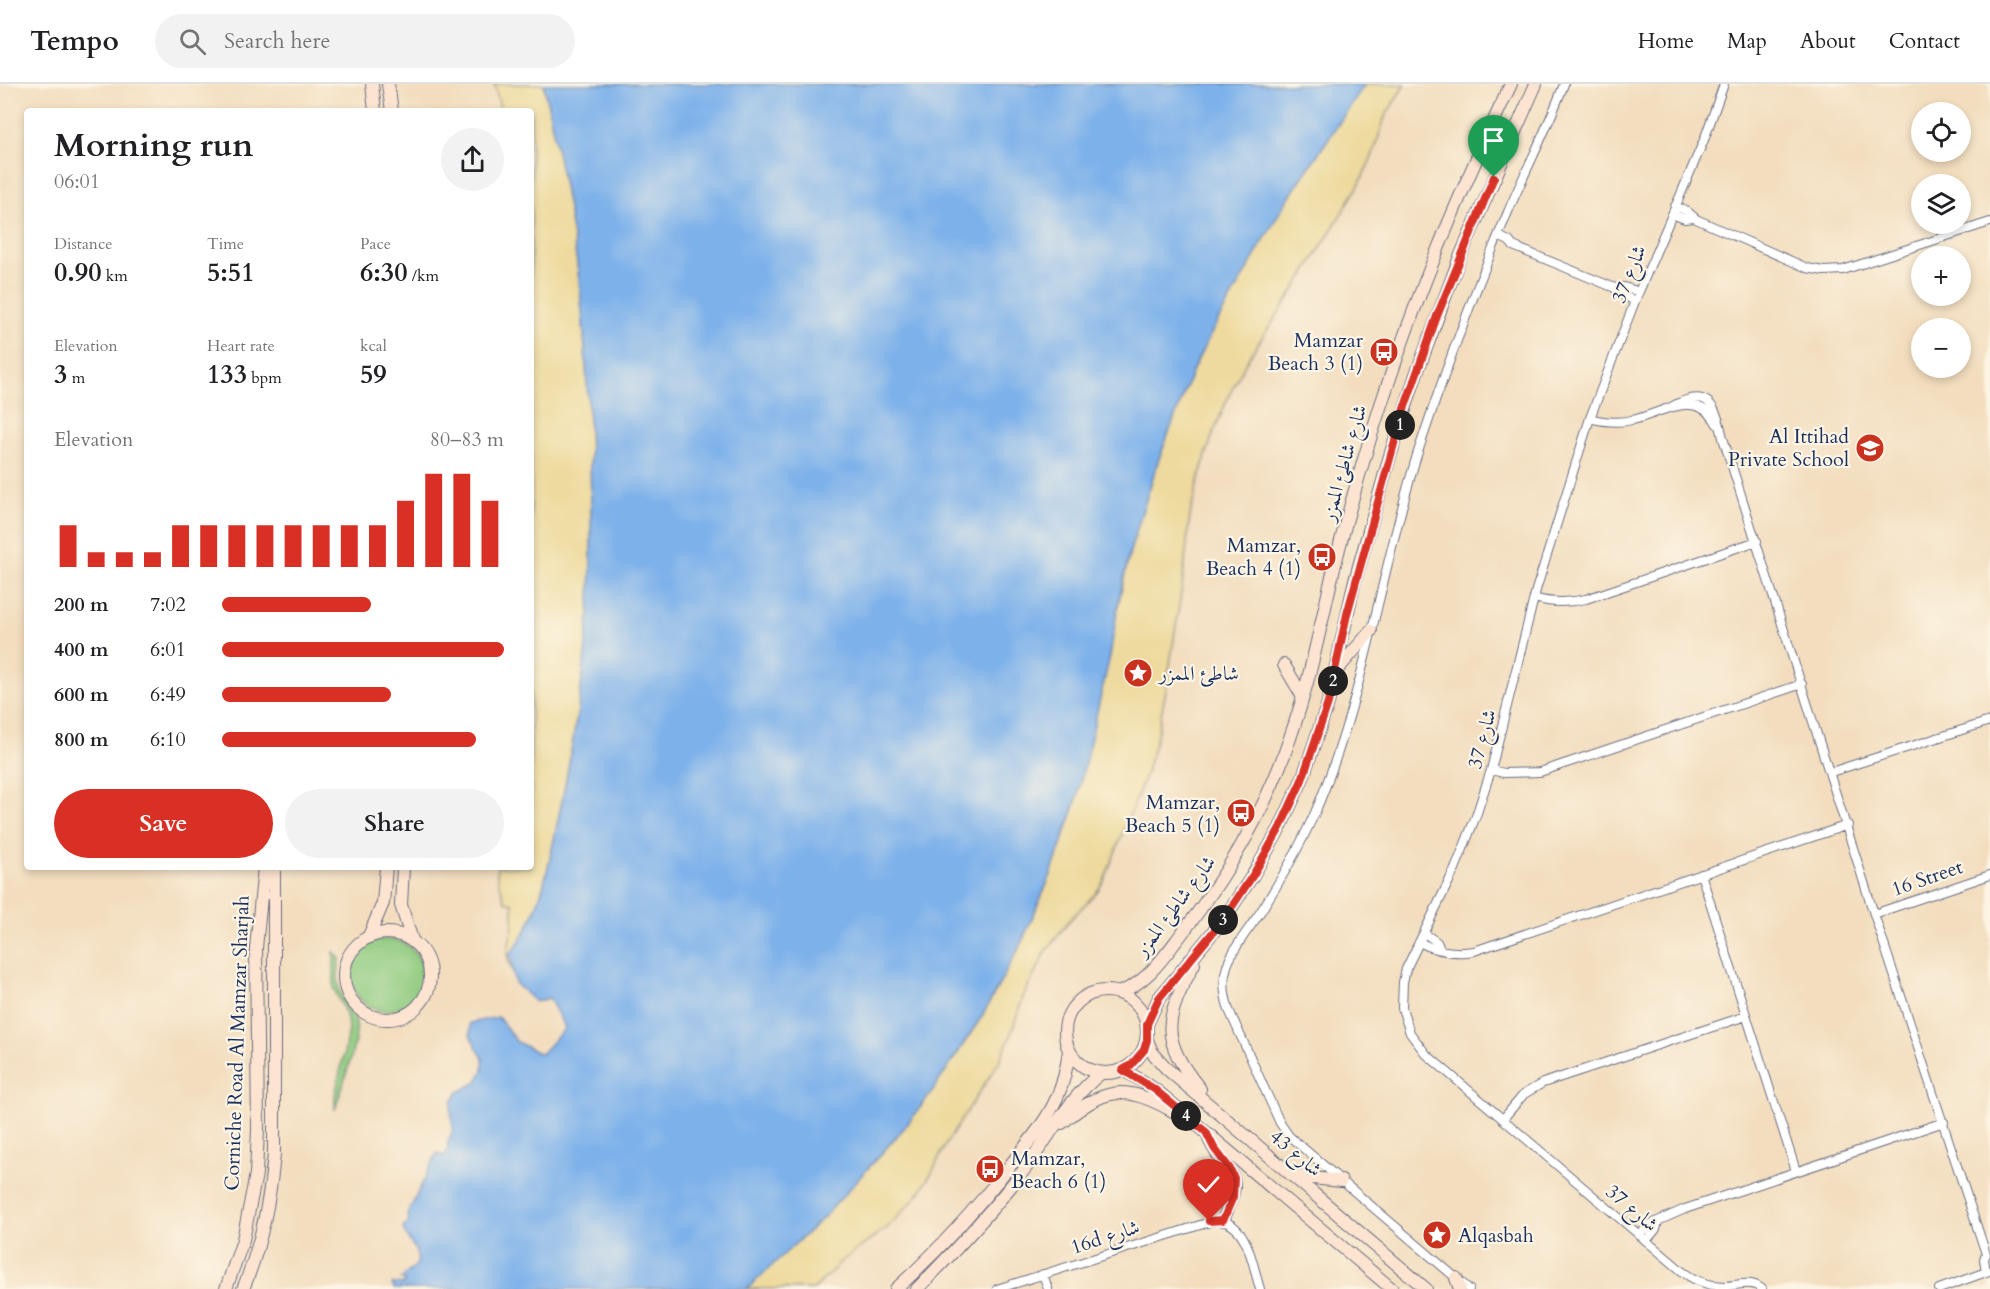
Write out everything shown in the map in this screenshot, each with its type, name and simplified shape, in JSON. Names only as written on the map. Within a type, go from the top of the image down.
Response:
[{"type":"main road","points":[[372,84],[375,108]]},
{"type":"main road","points":[[388,84],[392,108]]},
{"type":"main road","name":"شارع شاطئ الممزر","points":[[1118,993],[1141,981],[1164,957],[1203,906],[1232,863],[1278,771],[1303,697],[1346,525],[1393,367],[1455,208],[1511,84]]},
{"type":"main road","points":[[1069,1051],[1083,1066],[1101,1073],[1123,1070],[1138,1058],[1147,1040],[1147,1024],[1159,998],[1206,941],[1253,875],[1291,804],[1320,729],[1366,541],[1416,375],[1460,257],[1536,84]]},
{"type":"main road","points":[[1336,671],[1371,631]]},
{"type":"main road","points":[[1284,665],[1303,697]]},
{"type":"main road","name":"Corniche Road Al Mamzar Sharjah","points":[[226,1289],[243,1240],[256,1174],[258,1130],[256,948],[264,870]]},
{"type":"main road","name":"Corniche Road Al Mamzar Sharjah","points":[[243,1289],[259,1246],[272,1177],[274,870]]},
{"type":"main road","points":[[369,936],[383,903],[386,870]]},
{"type":"main road","points":[[403,870],[401,905],[412,940]]},
{"type":"main road","points":[[391,932],[412,940],[421,948],[428,960],[431,972],[426,997],[408,1014],[386,1020],[360,1010],[347,992],[344,979],[345,966],[358,943],[369,936],[391,932]]},
{"type":"main road","points":[[1206,941],[1175,1000],[1170,1029],[1172,1044],[1178,1059],[1217,1112]]},
{"type":"main road","points":[[256,948],[260,943],[267,942],[274,947]]},
{"type":"main road","points":[[896,1289],[978,1205],[1041,1124],[1058,1095],[1065,1077],[1069,1051],[1065,1032],[1066,1023],[1074,1005],[1099,991],[1118,993],[1132,1000],[1139,1007],[1147,1024]]},
{"type":"main road","name":"شارع 43","points":[[1147,1040],[1160,1061],[1217,1112],[1426,1289]]},
{"type":"main road","points":[[1123,1070],[1154,1089],[1392,1289]]},
{"type":"main road","points":[[917,1289],[989,1213],[1052,1131],[1076,1095],[1101,1073]]},
{"type":"main road","points":[[1052,1131],[1087,1103],[1103,1096],[1120,1093],[1146,1097],[1202,1129],[1230,1169],[1234,1178],[1233,1197],[1223,1220]]},
{"type":"main road","points":[[1293,1176],[1341,1181]]},
{"type":"street","points":[[1469,1289],[1458,1284],[1289,1136],[1280,1123],[1229,1010],[1224,982],[1229,960],[1285,872],[1310,825],[1324,791],[1351,713],[1385,569],[1418,455],[1458,337],[1496,240],[1564,84]]},
{"type":"street","name":"شارع 37","points":[[1714,1289],[1689,1277],[1426,1054],[1410,1033],[1405,1021],[1401,995],[1406,969],[1467,841],[1493,766],[1535,594],[1591,414],[1637,296],[1704,140],[1724,84]]},
{"type":"street","points":[[1673,210],[1685,219],[1694,218],[1807,268],[1824,271],[1853,267],[1990,222]]},
{"type":"street","points":[[1496,240],[1506,248],[1513,246],[1615,288],[1618,293],[1637,296]]},
{"type":"street","points":[[1591,414],[1602,422],[1633,420],[1690,398],[1708,402],[1715,409],[1848,825],[1874,914],[1988,1256],[1984,1259],[1988,1272],[1939,1289]]},
{"type":"street","points":[[1535,594],[1547,602],[1586,599],[1756,542]]},
{"type":"street","points":[[1493,766],[1504,773],[1540,772],[1802,684]]},
{"type":"street","points":[[1831,772],[1990,721]]},
{"type":"street","points":[[1419,942],[1433,949],[1459,953],[1474,951],[1848,825]]},
{"type":"street","points":[[1701,874],[1796,1171]]},
{"type":"street","name":"16 Street","points":[[1874,914],[1990,875]]},
{"type":"street","points":[[1424,933],[1437,942],[1440,949]]},
{"type":"street","points":[[1503,1119],[1524,1094],[1544,1083],[1746,1016]]},
{"type":"street","points":[[1639,1235],[1651,1224],[1685,1209],[1944,1122]]},
{"type":"street","points":[[1223,1220],[1237,1227],[1242,1234],[1260,1289]]},
{"type":"street","name":"16d شارع","points":[[997,1289],[1209,1221],[1223,1220]]},
{"type":"street","points":[[1646,1241],[1656,1229],[1658,1222]]},
{"type":"street","points":[[1043,1274],[1048,1289]]},
{"type":"street","points":[[928,1289],[931,1275]]},
{"type":"street","name":"شارع 37","points":[[1703,1283],[1738,1287],[1755,1284],[1762,1289]]},
{"type":"green space","points":[[387,939],[407,945],[417,955],[423,975],[417,995],[407,1005],[387,1011],[367,1005],[357,995],[351,975],[357,955],[367,945]]},
{"type":"green space","points":[[334,952],[340,959],[338,983],[340,991],[354,1015],[356,1024],[352,1053],[335,1110],[335,1095],[349,1031],[346,1014],[334,989]]},
{"type":"sand","points":[[494,84],[544,84],[567,201],[578,272],[586,360],[591,478],[590,597],[577,718],[543,886],[530,922],[510,954],[515,975],[508,962],[513,903],[505,901],[497,870],[534,870],[534,108],[500,108]]},
{"type":"sand","name":"شاطئ الممزر","points":[[1365,84],[1405,84],[1385,117],[1374,152],[1359,185],[1299,283],[1249,357],[1229,395],[1213,434],[1190,515],[1183,580],[1156,740],[1147,771],[1104,881],[1047,950],[1023,997],[999,1062],[947,1142],[917,1196],[888,1227],[843,1260],[814,1289],[747,1289],[874,1162],[904,1128],[931,1093],[982,1016],[1019,948],[1050,877],[1076,802],[1130,551],[1157,464],[1194,367],[1285,203]]},
{"type":"water","points":[[544,84],[1365,84],[1285,203],[1194,367],[1157,464],[1130,551],[1119,599],[1110,656],[1076,802],[1050,877],[1019,948],[982,1016],[931,1093],[904,1128],[826,1215],[747,1289],[394,1289],[392,1284],[404,1284],[405,1281],[401,1279],[417,1264],[416,1253],[403,1228],[409,1221],[407,1215],[437,1153],[445,1156],[449,1147],[447,1145],[453,1129],[452,1101],[458,1092],[476,1083],[483,1070],[483,1059],[470,1035],[470,1023],[498,1017],[517,1042],[541,1054],[565,1028],[549,998],[535,1002],[515,983],[510,954],[521,938],[538,903],[549,865],[577,717],[590,597],[590,447],[581,300],[571,224]]},
{"type":"place","name":"Mamzar Beach 3 (1)","points":[[1384,352]]},
{"type":"place","name":"Al Ittihad Private School","points":[[1870,448]]},
{"type":"place","name":"Mamzar, Beach 4 (1)","points":[[1322,557]]},
{"type":"place","name":"شاطئ الممزر","points":[[1138,673]]},
{"type":"place","name":"Mamzar, Beach 5 (1)","points":[[1241,813]]},
{"type":"place","name":"Mamzar, Beach 6 (1)","points":[[990,1169]]},
{"type":"place","name":"Alqasbah","points":[[1437,1235]]},
{"type":"route","points":[[1209,1221],[1223,1220],[1233,1197],[1235,1187],[1230,1169],[1209,1141],[1206,1132],[1154,1089],[1123,1070],[1131,1065],[1144,1050],[1148,1032],[1147,1024],[1159,998],[1223,920],[1253,875],[1280,828],[1302,780],[1328,703],[1347,614],[1402,415],[1437,316],[1494,177]]}]
